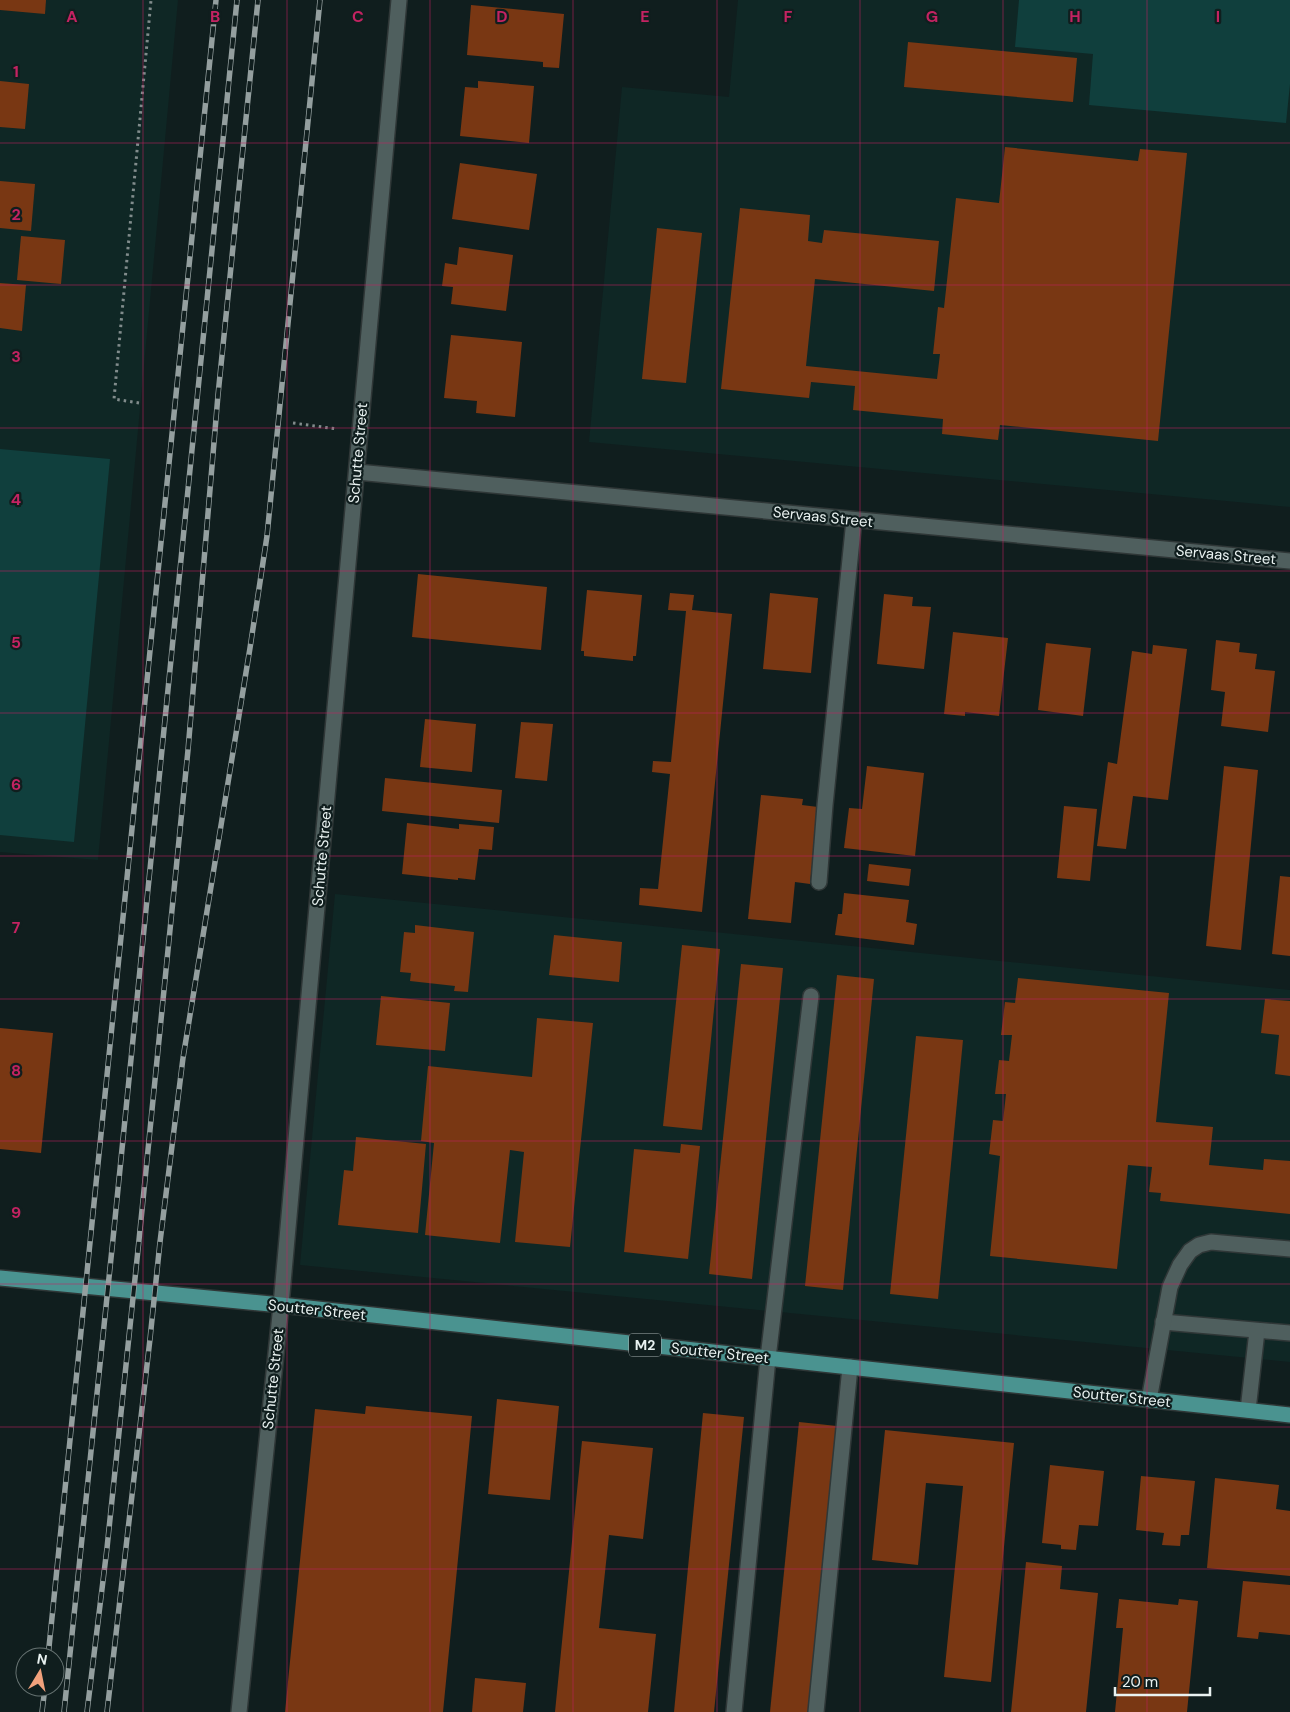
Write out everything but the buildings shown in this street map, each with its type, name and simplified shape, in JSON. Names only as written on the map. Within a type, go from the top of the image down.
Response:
[{"type":"main road","name":"Soutter Street","points":[[0,1278],[280,1306],[1290,1415]]},
{"type":"street","name":"Schutte Street","points":[[239,1712],[280,1306],[399,0]]},
{"type":"street","name":"Servaas Street","points":[[357,472],[1290,561]]},
{"type":"street","points":[[819,882],[854,520]]},
{"type":"street","points":[[734,1712],[768,1358],[810,996]]},
{"type":"street","points":[[1149,1400],[1170,1287],[1180,1265],[1190,1251],[1199,1245],[1211,1242],[1290,1249]]},
{"type":"street","points":[[1163,1322],[1290,1333]]},
{"type":"street","points":[[1248,1410],[1258,1331]]},
{"type":"street","points":[[816,1712],[850,1367]]},
{"type":"path","points":[[138,403],[114,399],[151,0]]},
{"type":"path","points":[[293,423],[360,432]]},
{"type":"shaded area","points":[[0,0],[178,0],[98,860],[0,852]]},
{"type":"shaded area","points":[[738,0],[1290,0],[1290,507],[589,442],[622,87],[729,97]]},
{"type":"shaded area","points":[[1019,0],[1290,0],[1290,84],[1286,123],[1089,105],[1093,54],[1015,47]]},
{"type":"shaded area","points":[[0,449],[110,459],[74,842],[0,835]]},
{"type":"shaded area","points":[[335,894],[1290,990],[1290,1362],[300,1265]]},
{"type":"railway","points":[[49,1647],[216,0]]},
{"type":"railway","points":[[64,1712],[237,0]]},
{"type":"railway","points":[[87,1712],[107,1548],[188,750],[218,395],[258,0]]},
{"type":"railway","points":[[107,1712],[160,1242],[183,1058],[267,536],[320,0]]},
{"type":"railway","points":[[42,1712],[44,1697]]}]
